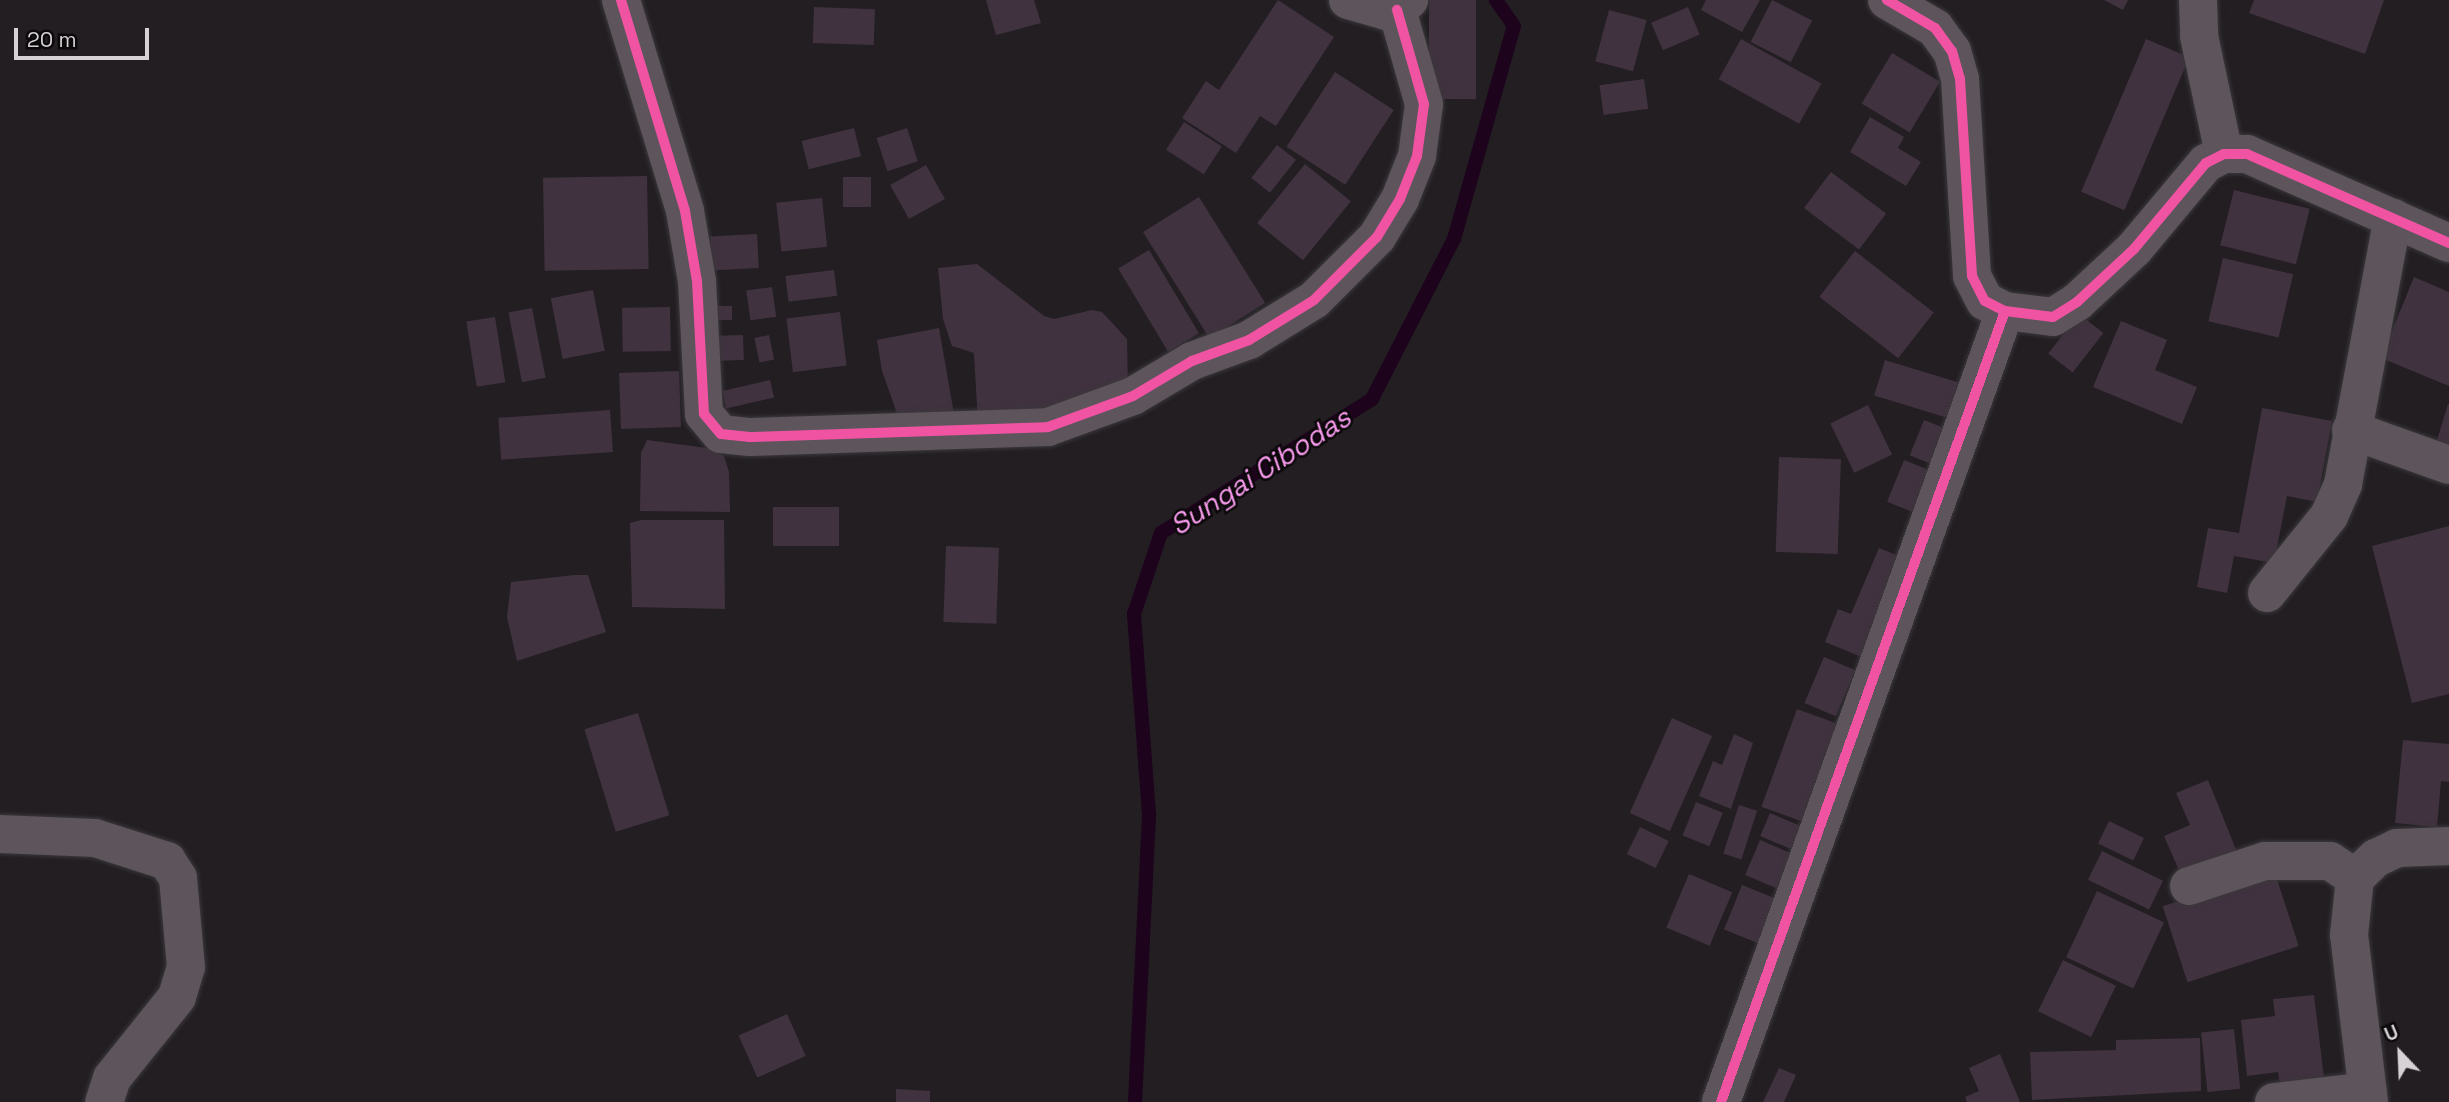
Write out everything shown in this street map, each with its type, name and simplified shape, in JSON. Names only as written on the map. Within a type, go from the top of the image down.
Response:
[{"type":"street","points":[[621,0],[685,211],[697,281],[704,414],[721,434],[750,437],[1048,427],[1133,396],[1192,361],[1249,340],[1314,300],[1382,230],[1417,156],[1424,104],[1403,5],[1349,0]]},
{"type":"street","points":[[1887,0],[1935,28],[1952,51],[1960,79],[1972,276],[1985,301],[2005,311],[2053,317],[2077,302],[2134,249],[2206,163],[2224,154],[2247,154],[2449,243]]},
{"type":"street","points":[[2199,0],[2199,36],[2224,154]]},
{"type":"street","points":[[2267,593],[2329,516],[2343,484],[2351,430],[2393,218]]},
{"type":"street","points":[[1721,1102],[2005,311]]},
{"type":"street","points":[[2351,430],[2449,465]]},
{"type":"street","points":[[0,834],[95,838],[167,861],[178,878],[186,967],[177,997],[112,1078],[104,1102]]},
{"type":"street","points":[[2274,1102],[2368,1097],[2349,935],[2355,878],[2376,858],[2398,848],[2449,846]]},
{"type":"street","points":[[2189,886],[2265,861],[2330,861],[2355,878]]},
{"type":"building","points":[[986,0],[1034,0],[1041,23],[996,35]]},
{"type":"building","points":[[1278,0],[1334,37],[1276,126],[1260,116],[1236,153],[1182,118],[1206,81],[1219,90]]},
{"type":"building","points":[[1429,0],[1476,0],[1476,99],[1429,99]]},
{"type":"building","points":[[1706,0],[1760,0],[1742,32],[1701,10]]},
{"type":"building","points":[[1772,0],[1812,20],[1791,62],[1751,42]]},
{"type":"building","points":[[2104,0],[2128,0],[2123,10]]},
{"type":"building","points":[[2254,0],[2384,0],[2365,54],[2249,13]]},
{"type":"building","points":[[814,7],[875,9],[874,45],[813,43]]},
{"type":"building","points":[[1688,7],[1700,35],[1663,50],[1651,23]]},
{"type":"building","points":[[1609,10],[1647,20],[1633,71],[1595,61]]},
{"type":"building","points":[[1741,39],[1821,84],[1799,124],[1719,79]]},
{"type":"building","points":[[2146,39],[2189,57],[2124,210],[2081,192]]},
{"type":"building","points":[[1892,53],[1940,82],[1910,132],[1862,104]]},
{"type":"building","points":[[1335,72],[1394,110],[1345,185],[1287,147]]},
{"type":"building","points":[[1644,79],[1648,109],[1604,115],[1599,85]]},
{"type":"building","points":[[1870,117],[1904,137],[1898,148],[1921,162],[1906,186],[1850,152]]},
{"type":"building","points":[[1184,122],[1222,147],[1204,174],[1166,150]]},
{"type":"building","points":[[854,128],[861,156],[809,169],[802,141]]},
{"type":"building","points":[[907,128],[918,161],[887,171],[877,138]]},
{"type":"building","points":[[1277,145],[1296,160],[1270,193],[1251,178]]},
{"type":"building","points":[[1305,164],[1351,201],[1303,260],[1257,223]]},
{"type":"building","points":[[926,165],[945,199],[909,219],[890,185]]},
{"type":"building","points":[[1831,172],[1886,214],[1859,249],[1804,208]]},
{"type":"building","points":[[647,176],[649,269],[545,271],[543,178]]},
{"type":"building","points":[[843,177],[871,177],[871,207],[843,207]]},
{"type":"building","points":[[2234,190],[2310,209],[2296,264],[2220,245]]},
{"type":"building","points":[[1199,197],[1265,303],[1209,338],[1143,232]]},
{"type":"building","points":[[822,198],[827,247],[781,252],[776,203]]},
{"type":"building","points":[[757,234],[759,268],[712,270],[710,236]]},
{"type":"building","points":[[1149,250],[1199,333],[1168,352],[1118,269]]},
{"type":"building","points":[[1855,251],[1934,313],[1898,358],[1819,297]]},
{"type":"building","points":[[2223,258],[2293,274],[2279,338],[2208,321]]},
{"type":"building","points":[[977,264],[1044,316],[1054,319],[1092,310],[1102,312],[1127,339],[1128,388],[978,424],[974,353],[952,346],[943,319],[938,268]]},
{"type":"building","points":[[834,270],[837,296],[789,302],[785,276]]},
{"type":"building","points":[[2414,277],[2449,292],[2449,386],[2381,358]]},
{"type":"building","points":[[772,287],[776,317],[750,320],[746,291]]},
{"type":"building","points":[[593,290],[605,351],[563,359],[551,298]]},
{"type":"building","points":[[715,306],[732,306],[732,320],[715,320]]},
{"type":"building","points":[[670,307],[671,351],[623,352],[622,308]]},
{"type":"building","points":[[532,308],[546,378],[522,382],[508,313]]},
{"type":"building","points":[[840,312],[847,366],[793,372],[786,319]]},
{"type":"building","points":[[2079,314],[2103,333],[2073,372],[2048,353]]},
{"type":"building","points":[[495,317],[505,382],[477,387],[466,322]]},
{"type":"building","points":[[2121,321],[2167,340],[2155,370],[2197,387],[2182,424],[2093,387]]},
{"type":"building","points":[[939,328],[954,414],[899,419],[882,371],[877,340]]},
{"type":"building","points":[[743,335],[744,360],[719,361],[718,336]]},
{"type":"building","points":[[769,335],[774,359],[760,363],[754,338]]},
{"type":"building","points":[[1885,360],[1959,383],[1948,418],[1874,395]]},
{"type":"building","points":[[679,371],[681,427],[621,429],[619,373]]},
{"type":"building","points":[[770,380],[774,398],[726,409],[722,391]]},
{"type":"building","points":[[2449,404],[2449,455],[2434,450]]},
{"type":"building","points":[[1868,405],[1892,454],[1854,473],[1830,423]]},
{"type":"building","points":[[2262,408],[2332,421],[2317,502],[2287,496],[2274,563],[2234,556],[2227,593],[2197,587],[2208,528],[2239,533]]},
{"type":"building","points":[[610,410],[613,452],[501,460],[498,418]]},
{"type":"building","points":[[1924,420],[1956,433],[1942,468],[1910,455]]},
{"type":"building","points":[[647,440],[707,448],[724,456],[729,472],[730,512],[640,511],[641,453]]},
{"type":"building","points":[[1779,457],[1841,459],[1838,554],[1776,552]]},
{"type":"building","points":[[1904,460],[1944,476],[1927,518],[1887,502]]},
{"type":"building","points":[[773,507],[839,507],[839,546],[773,546]]},
{"type":"building","points":[[641,520],[724,520],[725,609],[632,607],[630,523]]},
{"type":"building","points":[[2449,526],[2449,694],[2412,703],[2372,546]]},
{"type":"building","points":[[946,546],[999,548],[996,624],[943,622]]},
{"type":"building","points":[[1879,548],[1911,561],[1869,660],[1825,642],[1838,609],[1851,614]]},
{"type":"building","points":[[588,575],[606,632],[517,661],[507,617],[511,582]]},
{"type":"building","points":[[1824,657],[1855,670],[1836,716],[1804,703]]},
{"type":"building","points":[[1797,709],[1843,726],[1807,823],[1761,807]]},
{"type":"building","points":[[638,713],[669,815],[616,832],[584,729]]},
{"type":"building","points":[[1672,718],[1712,736],[1670,831],[1630,813]]},
{"type":"building","points":[[1734,734],[1753,743],[1731,809],[1699,796],[1713,761],[1722,765]]},
{"type":"building","points":[[2403,740],[2449,744],[2449,782],[2441,781],[2437,827],[2395,823]]},
{"type":"building","points":[[2208,780],[2237,852],[2181,875],[2164,836],[2190,825],[2176,793]]},
{"type":"building","points":[[1696,802],[1723,813],[1709,846],[1683,835]]},
{"type":"building","points":[[1739,805],[1757,811],[1741,859],[1723,854]]},
{"type":"building","points":[[1770,813],[1813,831],[1803,854],[1760,836]]},
{"type":"building","points":[[2109,821],[2144,838],[2133,861],[2098,843]]},
{"type":"building","points":[[1640,827],[1669,841],[1656,868],[1627,854]]},
{"type":"building","points":[[1760,840],[1805,859],[1790,894],[1745,875]]},
{"type":"building","points":[[2102,851],[2163,881],[2149,910],[2088,880]]},
{"type":"building","points":[[2274,870],[2299,946],[2187,982],[2163,906]]},
{"type":"building","points":[[1689,874],[1732,892],[1710,946],[1666,927]]},
{"type":"building","points":[[1742,885],[1787,903],[1769,947],[1724,930]]},
{"type":"building","points":[[2097,891],[2164,922],[2133,988],[2066,957]]},
{"type":"building","points":[[2063,960],[2116,986],[2091,1037],[2038,1011]]},
{"type":"building","points":[[2314,995],[2325,1086],[2281,1091],[2278,1072],[2247,1076],[2241,1020],[2275,1016],[2273,999]]},
{"type":"building","points":[[787,1014],[806,1056],[757,1078],[739,1036]]},
{"type":"building","points":[[2234,1029],[2240,1089],[2207,1092],[2201,1032]]},
{"type":"building","points":[[2200,1038],[2201,1091],[2032,1100],[2030,1052],[2116,1050],[2116,1040]]},
{"type":"building","points":[[2000,1054],[2020,1102],[1967,1102],[1965,1097],[1979,1091],[1969,1068]]},
{"type":"building","points":[[1779,1068],[1796,1075],[1784,1102],[1763,1102]]},
{"type":"building","points":[[896,1089],[930,1091],[930,1102],[896,1102]]},
{"type":"waterway","name":"Sungai Cibodas","points":[[1135,1102],[1149,814],[1134,614],[1161,533],[1372,399],[1454,239],[1514,26],[1496,0]]},
{"type":"cycle path","points":[[621,0],[685,211],[697,281],[704,414],[721,434],[750,437],[1048,427],[1133,396],[1192,361],[1249,340],[1314,300],[1377,237],[1400,199],[1417,156],[1424,104],[1397,10]]},
{"type":"cycle path","points":[[1887,0],[1935,28],[1952,51],[1960,79],[1972,276],[1985,301],[2005,311],[2053,317],[2077,302],[2134,249],[2206,163],[2224,154],[2247,154],[2449,243]]},
{"type":"cycle path","points":[[1721,1102],[2005,311]]}]
